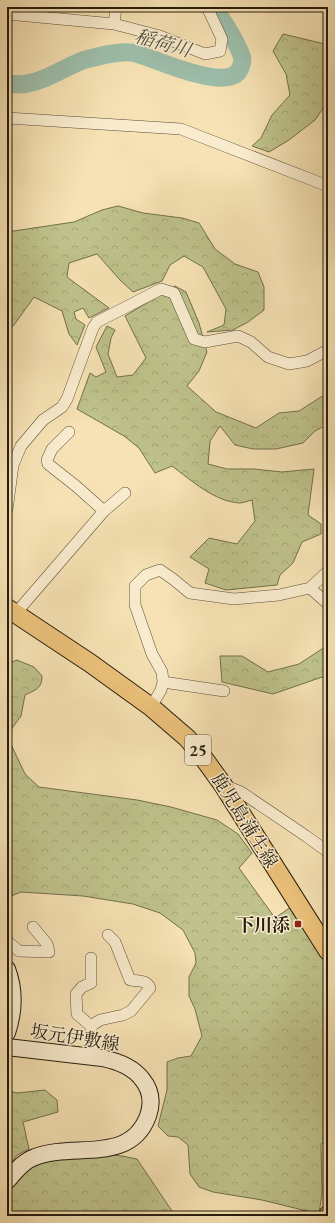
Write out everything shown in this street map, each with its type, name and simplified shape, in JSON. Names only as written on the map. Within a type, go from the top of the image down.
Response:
[{"type":"main road","name":"鹿児島蒲生線","points":[[11,611],[151,707],[187,738],[223,785],[328,951]]},
{"type":"main road","points":[[7,969],[13,992],[12,1011],[7,1033]]},
{"type":"main road","name":"坂元伊敷線","points":[[7,1047],[115,1060],[139,1074],[147,1085],[151,1095],[151,1104],[148,1116],[141,1130],[135,1137],[120,1146],[62,1152],[34,1157],[19,1167],[7,1181]]},
{"type":"street","points":[[114,24],[116,7]]},
{"type":"street","points":[[7,14],[114,24],[160,36],[205,54],[220,50],[222,39],[207,7]]},
{"type":"street","points":[[7,118],[180,129],[328,186]]},
{"type":"street","points":[[7,510],[13,466],[21,446],[43,420],[62,407],[68,399],[97,322],[161,289],[174,293],[194,339],[205,342],[238,336],[251,342],[268,357],[289,364],[307,361],[328,351]]},
{"type":"street","points":[[69,432],[52,449],[47,460],[48,464],[104,511]]},
{"type":"street","points":[[11,611],[104,511],[125,493]]},
{"type":"street","points":[[151,707],[162,690],[163,682],[162,672],[152,654],[135,605],[135,586],[146,575],[160,570],[173,578],[190,593],[234,599],[279,595],[310,588],[328,571]]},
{"type":"street","points":[[310,588],[328,604]]},
{"type":"street","points":[[163,682],[224,691]]},
{"type":"street","points":[[223,785],[241,792],[328,852]]},
{"type":"street","points":[[7,941],[19,951],[49,952],[47,944],[33,927]]},
{"type":"street","points":[[91,1026],[100,1020],[123,1015],[131,1011],[150,988],[150,985],[146,982],[130,980],[115,942],[108,935]]},
{"type":"street","points":[[91,958],[91,983],[82,987],[76,994],[77,1014],[91,1026],[93,1057]]},
{"type":"green space","points":[[283,34],[325,44],[328,37],[328,101],[315,120],[289,140],[269,152],[252,146],[261,138],[272,115],[290,95],[286,74],[273,51]]},
{"type":"green space","points":[[118,206],[143,213],[182,218],[199,223],[215,249],[235,264],[258,272],[264,287],[264,310],[248,322],[233,330],[207,332],[224,325],[226,309],[203,267],[184,256],[170,265],[162,281],[133,292],[97,254],[69,263],[67,277],[109,308],[89,318],[83,308],[74,312],[76,319],[85,325],[77,345],[69,334],[62,311],[34,297],[14,325],[7,332],[7,232],[74,222],[102,210]]},
{"type":"green space","points":[[175,286],[186,292],[199,323],[207,352],[199,371],[187,386],[216,412],[256,428],[279,413],[299,411],[328,391],[328,424],[315,431],[303,443],[276,449],[253,449],[235,445],[220,426],[210,441],[208,464],[227,469],[254,469],[282,472],[314,469],[308,515],[321,524],[321,534],[302,542],[293,563],[280,575],[277,585],[226,590],[205,583],[209,569],[190,557],[209,538],[237,544],[255,521],[252,500],[239,503],[221,498],[195,484],[172,466],[155,473],[139,448],[124,436],[77,409],[90,373],[96,377],[106,372],[96,347],[107,326],[115,330],[111,338],[108,354],[117,377],[133,375],[146,358],[125,316]]},
{"type":"green space","points":[[328,645],[328,675],[273,694],[222,682],[220,656],[242,656],[268,672],[299,664]]},
{"type":"green space","points":[[17,660],[34,667],[42,676],[42,680],[41,684],[35,690],[25,695],[21,716],[7,735],[7,664]]},
{"type":"green space","points":[[7,736],[25,774],[39,787],[137,800],[171,807],[217,820],[238,834],[252,853],[239,868],[275,918],[291,907],[328,965],[328,1040],[326,1062],[328,1063],[328,1140],[321,1144],[322,1193],[319,1214],[262,1200],[213,1192],[199,1187],[190,1174],[188,1145],[178,1137],[168,1136],[158,1126],[167,1090],[167,1062],[178,1058],[191,1056],[202,1036],[195,1009],[189,996],[189,977],[196,963],[195,953],[183,930],[160,913],[133,904],[83,896],[21,892],[11,896],[7,908]]},
{"type":"green space","points":[[45,1090],[57,1100],[58,1112],[23,1122],[29,1149],[17,1155],[7,1168],[7,1091],[18,1093]]},
{"type":"green space","points":[[80,1152],[137,1159],[174,1216],[7,1216],[7,1193],[38,1160]]},
{"type":"waterway","name":"稲荷川","points":[[7,83],[27,84],[47,78],[84,60],[122,52],[136,53],[177,68],[210,77],[224,77],[235,74],[241,66],[242,57],[233,37],[214,7]]},
{"type":"place","name":"下川添","points":[[298,924]]}]
